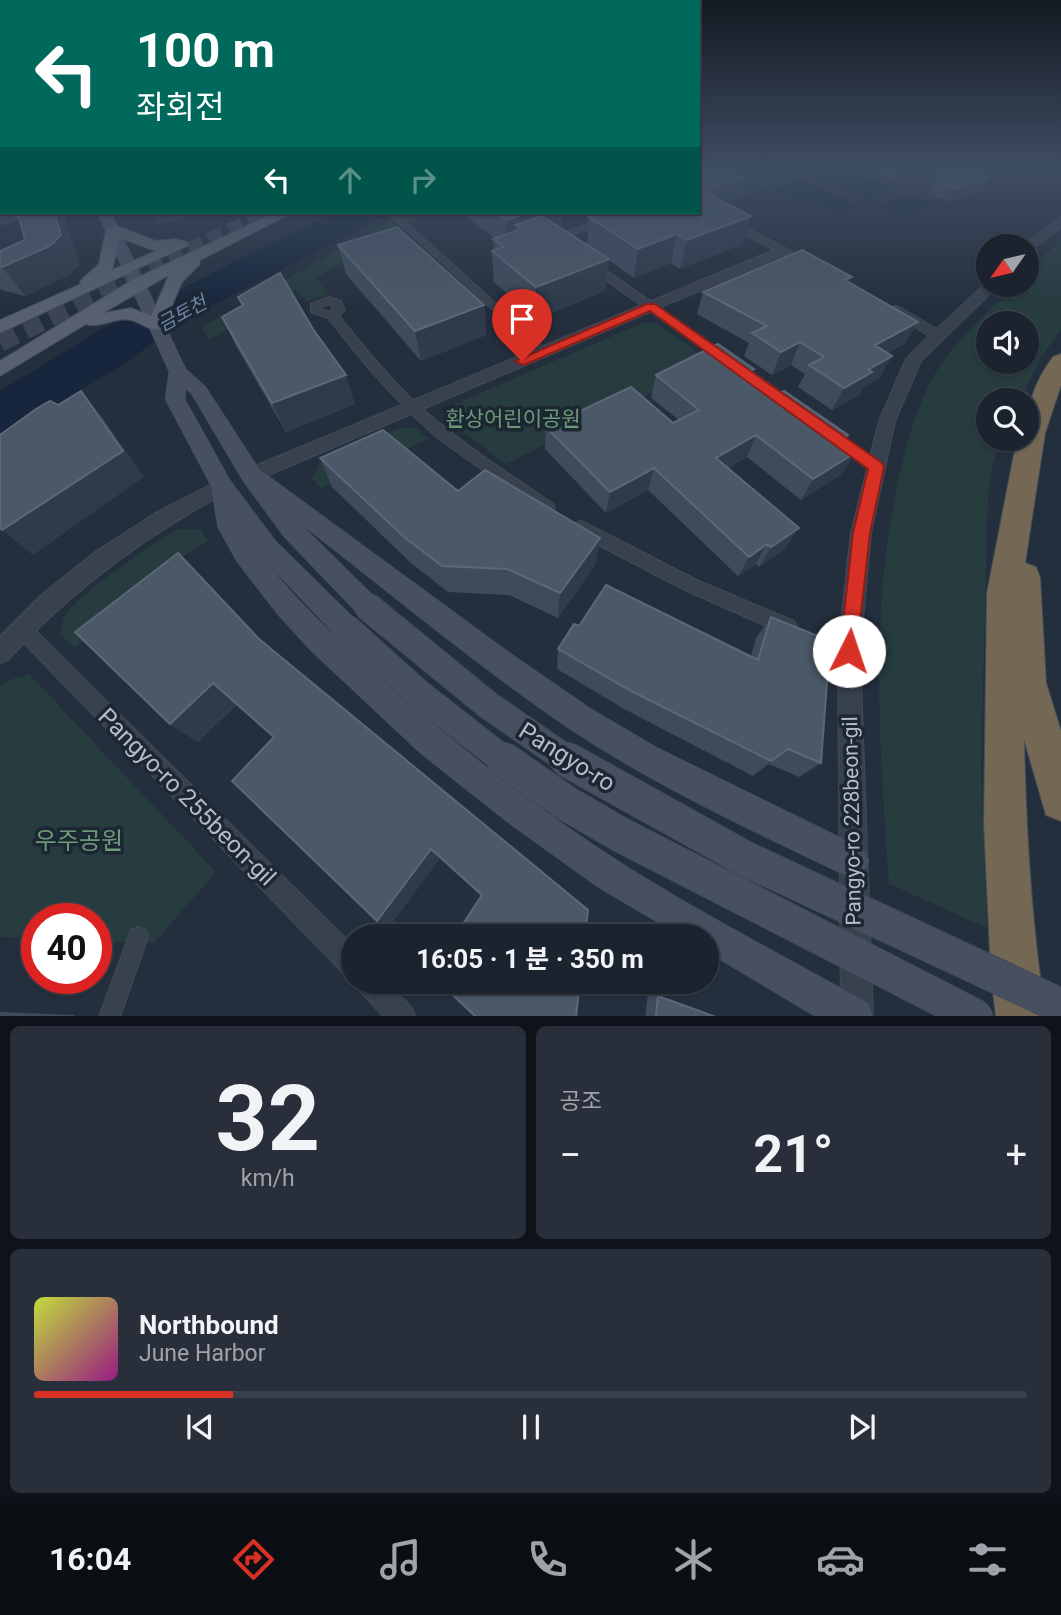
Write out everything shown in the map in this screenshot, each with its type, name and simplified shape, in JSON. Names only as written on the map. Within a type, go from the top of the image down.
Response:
[{"type":"highway","points":[[1021,1016],[1015,975],[1005,824],[1004,593],[1032,433],[1052,375],[1061,362]]},
{"type":"highway","points":[[1022,497],[1028,683],[1061,800]]},
{"type":"main road","name":"Pangyo-ro","points":[[105,214],[178,372],[199,391],[251,475],[396,675],[474,738],[549,792],[642,847],[802,932],[974,1016]]},
{"type":"main road","points":[[33,312],[48,300],[103,272],[109,261],[114,230],[154,246],[177,244],[251,214]]},
{"type":"main road","points":[[0,327],[33,312],[137,284],[283,214]]},
{"type":"main road","points":[[0,370],[137,284],[194,239]]},
{"type":"main road","points":[[64,331],[99,318],[125,313],[139,315],[156,325],[165,295],[178,275],[226,240]]},
{"type":"main road","points":[[33,312],[49,309],[69,310],[71,319],[64,331]]},
{"type":"main road","name":"Pangyo-ro","points":[[178,372],[175,399],[222,486],[267,547],[356,617],[562,758],[808,892],[1061,1006]]},
{"type":"main road","points":[[251,475],[495,659],[581,718],[731,804],[852,861]]},
{"type":"main road","points":[[222,486],[230,528],[246,555],[288,607],[318,641],[432,742],[518,811],[611,876],[854,1016]]},
{"type":"street","points":[[714,213],[806,263]]},
{"type":"street","points":[[0,221],[31,214]]},
{"type":"street","points":[[393,214],[544,352]]},
{"type":"street","points":[[625,214],[558,244],[797,411]]},
{"type":"street","points":[[1040,238],[1061,220]]},
{"type":"street","points":[[251,475],[783,251]]},
{"type":"street","name":"Pangyo-ro 228beon-gil","points":[[854,937],[843,649],[861,533],[893,403],[914,359],[978,298]]},
{"type":"street","points":[[887,306],[938,335]]},
{"type":"street","points":[[332,316],[412,407],[480,463],[587,531],[693,586],[798,631]]},
{"type":"street","points":[[820,426],[876,467]]},
{"type":"street","points":[[0,652],[21,628],[72,580],[123,541],[161,517],[222,486]]},
{"type":"street","name":"Pangyo-ro 255beon-gil","points":[[21,628],[341,953]]},
{"type":"street","points":[[109,1016],[138,937]]},
{"type":"street","points":[[854,937],[856,1016]]},
{"type":"street","points":[[381,994],[402,1016]]},
{"type":"green space","points":[[401,214],[426,214],[316,278],[329,294],[306,302],[296,289],[209,340],[202,327]]},
{"type":"green space","points":[[1061,240],[1061,330],[1039,362],[1039,311],[989,311],[1002,298],[1040,298],[1040,260]]},
{"type":"green space","name":"환상어린이공원","points":[[645,322],[658,324],[712,363],[506,464],[445,418],[448,407]]},
{"type":"green space","points":[[976,324],[976,374],[1033,374],[1026,388],[976,388],[976,451],[996,451],[988,494],[981,768],[987,928],[889,884],[880,735],[883,585],[888,536],[900,472],[924,395],[939,367]]},
{"type":"green space","points":[[401,427],[417,429],[429,439],[321,488],[312,479],[319,463]]},
{"type":"green space","points":[[178,529],[201,529],[208,541],[138,590],[75,648],[60,634],[64,618],[82,597]]},
{"type":"green space","name":"우주공원","points":[[29,674],[216,872],[154,943],[112,942],[112,903],[21,903],[21,938],[0,937],[0,686],[4,682]]},
{"type":"water","name":"금토천","points":[[330,214],[388,214],[184,320],[124,364],[0,438],[0,391],[102,329]]},
{"type":"building","points":[[746,213],[751,216],[687,240],[677,234],[638,249],[589,217],[599,214]]},
{"type":"building","points":[[14,214],[55,214],[61,235],[50,246],[2,267],[0,251],[25,240],[19,217],[15,217]]},
{"type":"building","points":[[498,214],[525,214],[506,220]]},
{"type":"building","points":[[542,216],[609,259],[536,287],[492,251],[504,247],[493,239],[521,229],[515,225]]},
{"type":"building","points":[[397,227],[484,305],[415,331],[338,245]]},
{"type":"building","points":[[802,250],[852,277],[845,280],[918,322],[875,345],[892,356],[868,370],[872,372],[844,388],[809,365],[824,357],[800,342],[781,352],[752,333],[767,326],[703,292]]},
{"type":"building","points":[[280,273],[313,329],[346,375],[272,403],[222,317],[243,305],[238,297]]},
{"type":"building","points":[[718,344],[754,369],[744,374],[774,396],[784,391],[848,435],[839,441],[855,453],[813,479],[756,435],[716,458],[799,528],[771,547],[767,544],[749,557],[654,468],[610,492],[546,427],[631,387],[673,423],[699,410],[656,375]]},
{"type":"building","points":[[81,391],[123,451],[2,530],[0,435],[50,401],[58,405]]},
{"type":"building","points":[[383,430],[458,491],[485,470],[600,538],[560,593],[507,569],[442,566],[404,537],[320,458]]},
{"type":"building","points":[[178,553],[259,639],[588,910],[586,924],[463,924],[482,895],[431,849],[377,921],[232,781],[274,737],[213,683],[170,724],[75,632]]},
{"type":"building","points":[[606,585],[758,660],[771,617],[830,641],[821,763],[788,749],[771,761],[633,692],[558,649],[574,624],[579,626]]},
{"type":"building","points":[[452,994],[579,994],[576,1016],[475,1016]]},
{"type":"building","points":[[658,996],[713,1016],[656,1016]]},
{"type":"tunnel","points":[[149,268],[267,214]]},
{"type":"tunnel","points":[[0,343],[153,267]]},
{"type":"route","points":[[522,361],[651,307],[876,467],[861,533],[849,651]]}]
